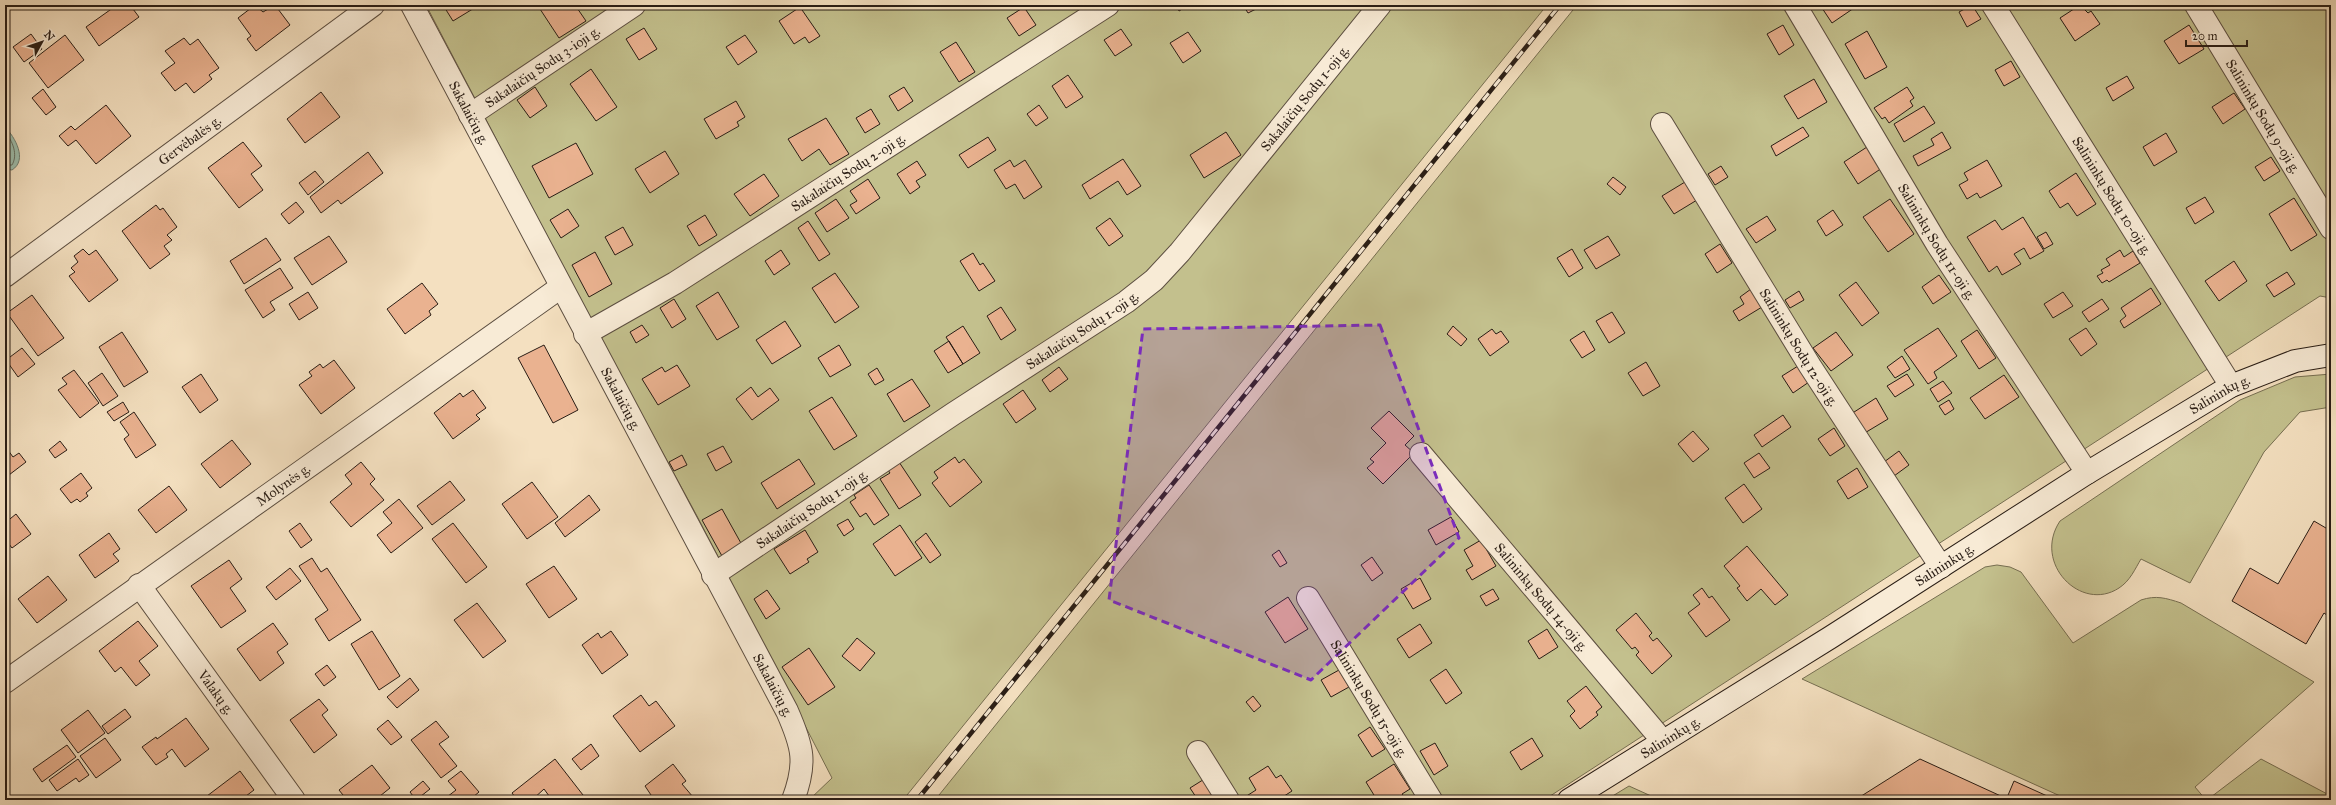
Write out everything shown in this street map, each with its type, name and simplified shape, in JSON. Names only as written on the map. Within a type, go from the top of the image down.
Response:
[{"type":"street","name":"Gervėbalės g.","points":[[5,276],[373,5]]},
{"type":"street","name":"Sakalaičių g.","points":[[412,5],[796,732],[803,760],[802,773],[793,800]]},
{"type":"street","name":"Sakalaičių Sodų 3-ioji g.","points":[[470,115],[634,5]]},
{"type":"street","name":"Sakalaičių Sodų 2-oji g.","points":[[585,334],[675,283],[1108,5]]},
{"type":"street","name":"Sakalaičių Sodų 1-oji g.","points":[[713,575],[952,414],[1126,302],[1154,280],[1180,252],[1380,5]]},
{"type":"street","name":"Salininkų Sodų 11-oji g.","points":[[1795,5],[1937,244],[2087,473]]},
{"type":"street","name":"Salininkų Sodų 10-oji g.","points":[[1993,5],[2231,386]]},
{"type":"street","name":"Salininkų Sodų 9-oji g.","points":[[2196,5],[2331,228]]},
{"type":"street","name":"Salininkų Sodų 12-oji g.","points":[[1662,124],[1810,366],[1941,567]]},
{"type":"street","name":"Molynės g.","points":[[5,682],[139,585],[561,286]]},
{"type":"street","name":"Salininkų g.","points":[[1569,800],[1662,740],[1777,671],[2087,473],[2231,386],[2295,361],[2331,355]]},
{"type":"street","name":"Salininkų Sodų 14-oji g.","points":[[1421,454],[1662,740]]},
{"type":"street","name":"Valakų g.","points":[[139,585],[294,800]]},
{"type":"street","name":"Salininkų Sodų 15-oji g.","points":[[1308,598],[1431,800]]},
{"type":"street","points":[[1198,752],[1228,800]]},
{"type":"highlighted area","points":[[1380,325],[1459,538],[1311,680],[1109,600],[1143,329]]},
{"type":"shaded area","points":[[426,5],[1547,5],[903,800],[809,800],[832,778],[697,516],[602,341]]},
{"type":"shaded area","points":[[1577,5],[2331,5],[2331,298],[2320,296],[1544,800],[935,800]]},
{"type":"shaded area","points":[[2331,374],[2331,407],[2300,412],[2264,452],[2190,583],[2141,559],[2132,575],[2123,585],[2104,594],[2090,594],[2076,589],[2065,580],[2056,567],[2052,553],[2053,537],[2060,521],[2240,400],[2295,377]]},
{"type":"shaded area","points":[[1997,565],[2010,567],[2021,572],[2073,643],[2141,600],[2161,598],[2181,603],[2314,682],[2195,787],[2206,800],[2069,800],[1802,679],[1985,567]]},
{"type":"shaded area","points":[[2261,759],[2331,796],[2331,800],[2207,800]]},
{"type":"shaded area","points":[[1629,786],[1660,800],[1606,800]]},
{"type":"water","points":[[5,127],[13,137],[18,148],[19,160],[17,166],[12,170],[5,169]]},
{"type":"building","points":[[117,5],[130,5],[139,17],[99,46],[86,27]]},
{"type":"building","points":[[255,5],[263,12],[275,5],[290,25],[256,51],[247,39],[251,36],[238,18]]},
{"type":"building","points":[[443,5],[475,5],[476,7],[453,21]]},
{"type":"building","points":[[547,5],[575,5],[586,21],[559,38],[540,9]]},
{"type":"building","points":[[1176,5],[1189,5],[1179,11]]},
{"type":"building","points":[[1243,5],[1254,5],[1256,9],[1248,13]]},
{"type":"building","points":[[1820,5],[1852,5],[1854,8],[1832,23]]},
{"type":"building","points":[[1972,5],[1981,19],[1967,27],[1959,12]]},
{"type":"building","points":[[2080,5],[2088,13],[2091,11],[2100,24],[2075,41],[2060,18]]},
{"type":"building","points":[[800,7],[820,36],[809,43],[805,37],[794,44],[779,21]]},
{"type":"building","points":[[1024,7],[1036,25],[1019,36],[1007,18]]},
{"type":"building","points":[[1783,25],[1794,45],[1779,55],[1767,34]]},
{"type":"building","points":[[2189,25],[2204,49],[2179,64],[2164,41]]},
{"type":"building","points":[[644,28],[657,49],[639,60],[626,39]]},
{"type":"building","points":[[1121,29],[1132,45],[1115,56],[1104,40]]},
{"type":"building","points":[[1867,31],[1887,67],[1865,79],[1845,44]]},
{"type":"building","points":[[1188,32],[1201,51],[1183,63],[1170,43]]},
{"type":"building","points":[[31,34],[42,49],[24,62],[13,47]]},
{"type":"building","points":[[65,35],[84,60],[48,88],[29,63]]},
{"type":"building","points":[[745,35],[757,52],[738,65],[726,47]]},
{"type":"building","points":[[184,38],[190,45],[198,39],[219,68],[209,75],[212,79],[194,93],[186,83],[175,91],[161,73],[175,63],[165,51]]},
{"type":"building","points":[[956,42],[975,72],[959,82],[940,52]]},
{"type":"building","points":[[2011,61],[2020,77],[2004,86],[1995,70]]},
{"type":"building","points":[[591,69],[617,107],[596,121],[570,84]]},
{"type":"building","points":[[1068,75],[1083,97],[1066,108],[1052,86]]},
{"type":"building","points":[[2127,76],[2134,88],[2113,101],[2106,88]]},
{"type":"building","points":[[1814,79],[1827,102],[1798,119],[1784,96]]},
{"type":"building","points":[[535,87],[547,106],[530,118],[517,100]]},
{"type":"building","points":[[904,87],[913,101],[898,111],[889,96]]},
{"type":"building","points":[[1907,87],[1914,98],[1910,101],[1913,106],[1889,123],[1885,117],[1882,119],[1874,108]]},
{"type":"building","points":[[43,89],[56,107],[46,115],[32,98]]},
{"type":"building","points":[[321,92],[340,117],[305,143],[287,119]]},
{"type":"building","points":[[2234,93],[2245,109],[2223,124],[2212,107]]},
{"type":"building","points":[[736,101],[745,117],[737,122],[739,126],[716,139],[704,119]]},
{"type":"building","points":[[106,105],[131,136],[96,164],[76,140],[68,146],[59,136],[71,126],[75,130]]},
{"type":"building","points":[[1039,105],[1048,118],[1036,126],[1027,114]]},
{"type":"building","points":[[1924,106],[1935,123],[1904,142],[1894,124]]},
{"type":"building","points":[[871,109],[880,124],[865,133],[856,118]]},
{"type":"building","points":[[826,118],[849,154],[830,165],[819,149],[802,161],[788,139]]},
{"type":"building","points":[[1803,127],[1809,136],[1776,156],[1771,146]]},
{"type":"building","points":[[1226,132],[1241,155],[1204,178],[1190,155]]},
{"type":"building","points":[[1942,132],[1951,148],[1918,166],[1913,156],[1934,145],[1931,139]]},
{"type":"building","points":[[2166,133],[2177,152],[2154,166],[2143,147]]},
{"type":"building","points":[[988,137],[996,150],[968,168],[959,155]]},
{"type":"building","points":[[243,142],[262,166],[251,174],[263,190],[239,208],[208,168]]},
{"type":"building","points":[[576,143],[593,174],[549,198],[532,166]]},
{"type":"building","points":[[1867,147],[1882,168],[1858,184],[1844,162]]},
{"type":"building","points":[[665,151],[679,174],[650,193],[635,169]]},
{"type":"building","points":[[368,152],[383,173],[341,204],[338,200],[321,213],[310,197]]},
{"type":"building","points":[[2271,157],[2280,171],[2264,181],[2255,167]]},
{"type":"building","points":[[1123,159],[1141,186],[1127,195],[1118,181],[1090,199],[1082,185]]},
{"type":"building","points":[[1010,160],[1014,167],[1025,160],[1042,187],[1024,199],[1015,184],[1006,189],[994,170]]},
{"type":"building","points":[[1987,160],[2002,186],[1980,198],[1977,193],[1967,199],[1959,185],[1968,180],[1964,173]]},
{"type":"building","points":[[917,161],[926,175],[916,181],[920,187],[910,194],[897,174]]},
{"type":"building","points":[[1721,166],[1728,177],[1715,185],[1708,174]]},
{"type":"building","points":[[315,171],[324,182],[308,195],[299,183]]},
{"type":"building","points":[[2076,173],[2096,204],[2077,216],[2068,203],[2060,208],[2049,191]]},
{"type":"building","points":[[764,174],[779,196],[750,216],[734,194]]},
{"type":"building","points":[[1613,177],[1626,187],[1620,195],[1607,184]]},
{"type":"building","points":[[868,179],[880,198],[856,214],[850,205],[857,201],[850,191]]},
{"type":"building","points":[[1685,182],[1697,200],[1674,214],[1662,196]]},
{"type":"building","points":[[2205,197],[2214,212],[2195,224],[2186,208]]},
{"type":"building","points":[[2294,198],[2317,235],[2291,251],[2269,214]]},
{"type":"building","points":[[836,199],[849,218],[827,232],[815,213]]},
{"type":"building","points":[[1890,199],[1914,234],[1888,252],[1863,217]]},
{"type":"building","points":[[296,202],[304,212],[289,224],[281,214]]},
{"type":"building","points":[[156,205],[160,210],[163,208],[177,227],[167,235],[172,240],[164,246],[170,254],[150,269],[122,231]]},
{"type":"building","points":[[568,209],[579,226],[561,238],[550,220]]},
{"type":"building","points":[[1833,210],[1843,225],[1826,236],[1817,221]]},
{"type":"building","points":[[705,215],[717,235],[699,246],[687,226]]},
{"type":"building","points":[[1767,216],[1776,230],[1756,243],[1746,229]]},
{"type":"building","points":[[2023,217],[2044,251],[2030,259],[2024,248],[2014,254],[2021,264],[2002,275],[1997,266],[1989,272],[1967,237],[1995,220],[2002,230]]},
{"type":"building","points":[[1110,218],[1123,236],[1109,246],[1096,228]]},
{"type":"building","points":[[808,221],[830,254],[819,261],[798,228]]},
{"type":"building","points":[[623,227],[633,245],[615,255],[605,237]]},
{"type":"building","points":[[2046,232],[2053,244],[2044,249],[2037,237]]},
{"type":"building","points":[[329,236],[347,262],[312,285],[294,258]]},
{"type":"building","points":[[1608,236],[1620,255],[1596,269],[1584,250]]},
{"type":"building","points":[[266,238],[281,260],[244,284],[230,261]]},
{"type":"building","points":[[1720,244],[1732,263],[1717,273],[1705,254]]},
{"type":"building","points":[[83,249],[89,255],[96,250],[118,280],[89,302],[69,276],[75,272],[71,268],[78,262],[74,256]]},
{"type":"building","points":[[1572,249],[1583,268],[1569,277],[1557,258]]},
{"type":"building","points":[[781,250],[790,264],[774,275],[765,261]]},
{"type":"building","points":[[2120,250],[2124,257],[2133,251],[2140,263],[2109,282],[2107,280],[2102,283],[2097,276],[2103,273],[2101,270],[2110,265],[2106,259]]},
{"type":"building","points":[[595,252],[612,284],[589,297],[572,265]]},
{"type":"building","points":[[973,253],[980,265],[983,263],[995,281],[979,291],[960,261]]},
{"type":"building","points":[[2234,261],[2247,281],[2219,301],[2205,281]]},
{"type":"building","points":[[280,268],[293,288],[270,302],[275,310],[263,318],[245,290]]},
{"type":"building","points":[[2287,272],[2295,284],[2274,297],[2266,285]]},
{"type":"building","points":[[835,273],[859,307],[835,323],[812,288]]},
{"type":"building","points":[[1939,275],[1951,292],[1933,304],[1922,287]]},
{"type":"building","points":[[1856,282],[1879,313],[1862,326],[1839,295]]},
{"type":"building","points":[[422,283],[438,304],[429,311],[431,315],[405,334],[387,309]]},
{"type":"building","points":[[2151,288],[2161,304],[2124,328],[2120,321],[2126,316],[2121,308]]},
{"type":"building","points":[[1751,289],[1762,307],[1739,321],[1733,311],[1744,304],[1740,297]]},
{"type":"building","points":[[1799,291],[1804,300],[1790,308],[1785,300]]},
{"type":"building","points":[[308,292],[318,308],[299,320],[289,304]]},
{"type":"building","points":[[718,292],[739,327],[717,340],[696,306]]},
{"type":"building","points":[[2063,292],[2073,306],[2053,318],[2044,304]]},
{"type":"building","points":[[32,295],[64,338],[38,356],[7,313]]},
{"type":"building","points":[[674,299],[686,319],[672,328],[660,308]]},
{"type":"building","points":[[2102,299],[2109,309],[2089,322],[2082,312]]},
{"type":"building","points":[[1001,307],[1016,330],[1001,340],[987,316]]},
{"type":"building","points":[[1612,312],[1625,333],[1609,343],[1596,321]]},
{"type":"building","points":[[785,321],[801,346],[772,364],[756,340]]},
{"type":"building","points":[[642,325],[649,335],[636,343],[630,332]]},
{"type":"building","points":[[963,326],[980,353],[963,364],[946,337]]},
{"type":"building","points":[[1453,326],[1467,339],[1461,346],[1447,334]]},
{"type":"building","points":[[1938,328],[1957,356],[1934,372],[1937,378],[1928,384],[1904,350]]},
{"type":"building","points":[[2086,328],[2097,344],[2081,356],[2069,339]]},
{"type":"building","points":[[1492,329],[1496,334],[1501,331],[1509,342],[1490,356],[1478,339]]},
{"type":"building","points":[[1977,330],[1996,358],[1979,369],[1961,341]]},
{"type":"building","points":[[1584,331],[1595,350],[1582,358],[1570,340]]},
{"type":"building","points":[[122,332],[148,372],[124,387],[99,347]]},
{"type":"building","points":[[1836,332],[1853,355],[1831,371],[1813,348]]},
{"type":"building","points":[[949,341],[963,364],[948,373],[934,351]]},
{"type":"building","points":[[544,345],[578,410],[553,423],[518,358]]},
{"type":"building","points":[[839,345],[851,365],[830,377],[818,358]]},
{"type":"building","points":[[22,348],[35,364],[18,377],[6,360]]},
{"type":"building","points":[[1902,356],[1910,369],[1895,378],[1887,367]]},
{"type":"building","points":[[334,360],[355,388],[321,414],[299,385],[312,376],[309,372],[320,364],[323,368]]},
{"type":"building","points":[[1646,362],[1660,386],[1643,396],[1628,373]]},
{"type":"building","points":[[677,365],[690,386],[658,405],[642,379],[662,367],[665,372]]},
{"type":"building","points":[[1798,366],[1809,382],[1793,393],[1782,376]]},
{"type":"building","points":[[1059,367],[1068,379],[1050,392],[1042,380]]},
{"type":"building","points":[[877,368],[884,380],[875,385],[868,374]]},
{"type":"building","points":[[74,370],[99,403],[80,418],[58,390],[67,384],[62,378]]},
{"type":"building","points":[[102,373],[118,396],[103,406],[88,383]]},
{"type":"building","points":[[201,374],[218,400],[200,413],[182,387]]},
{"type":"building","points":[[1907,374],[1914,385],[1895,397],[1887,386]]},
{"type":"building","points":[[2004,375],[2019,397],[1985,419],[1970,398]]},
{"type":"building","points":[[912,379],[930,406],[904,422],[887,394]]},
{"type":"building","points":[[1943,381],[1952,393],[1938,402],[1930,389]]},
{"type":"building","points":[[751,387],[758,397],[770,388],[779,400],[752,420],[736,399]]},
{"type":"building","points":[[473,390],[486,408],[476,415],[480,419],[453,439],[434,413],[460,393],[463,397]]},
{"type":"building","points":[[1023,390],[1036,409],[1016,423],[1003,404]]},
{"type":"building","points":[[832,397],[857,436],[834,450],[809,411]]},
{"type":"building","points":[[1876,398],[1888,419],[1863,434],[1851,414]]},
{"type":"building","points":[[1949,400],[1954,409],[1945,415],[1939,406]]},
{"type":"building","points":[[123,402],[129,412],[114,421],[107,412]]},
{"type":"building","points":[[1389,411],[1414,436],[1405,445],[1414,453],[1383,484],[1367,468],[1374,462],[1370,459],[1386,443],[1371,428]]},
{"type":"building","points":[[134,412],[156,445],[136,458],[124,439],[129,435],[120,422]]},
{"type":"building","points":[[1783,415],[1791,427],[1762,447],[1754,435]]},
{"type":"building","points":[[1834,428],[1845,446],[1830,456],[1818,439]]},
{"type":"building","points":[[1693,431],[1709,449],[1693,462],[1678,444]]},
{"type":"building","points":[[232,440],[251,464],[220,488],[201,464]]},
{"type":"building","points":[[60,441],[67,450],[55,458],[49,450]]},
{"type":"building","points":[[5,446],[13,457],[19,453],[26,462],[5,478]]},
{"type":"building","points":[[723,446],[732,462],[716,471],[707,454]]},
{"type":"building","points":[[1899,451],[1909,465],[1894,476],[1884,462]]},
{"type":"building","points":[[1759,453],[1770,468],[1754,478],[1744,463]]},
{"type":"building","points":[[682,455],[687,465],[674,471],[669,462]]},
{"type":"building","points":[[955,457],[959,463],[964,459],[982,482],[950,507],[932,483],[938,478],[934,472]]},
{"type":"building","points":[[799,459],[815,484],[777,509],[761,483]]},
{"type":"building","points":[[361,462],[375,479],[370,484],[384,500],[351,527],[330,502],[352,484],[345,475]]},
{"type":"building","points":[[899,462],[921,495],[899,509],[880,479],[890,473],[888,470]]},
{"type":"building","points":[[1857,468],[1868,487],[1848,499],[1837,481]]},
{"type":"building","points":[[81,473],[92,488],[86,493],[88,496],[80,502],[77,499],[71,503],[60,489]]},
{"type":"building","points":[[450,481],[465,500],[432,525],[417,506]]},
{"type":"building","points":[[532,482],[558,517],[527,539],[502,504]]},
{"type":"building","points":[[1744,484],[1762,509],[1743,523],[1725,498]]},
{"type":"building","points":[[869,485],[889,515],[874,525],[866,513],[860,517],[850,502],[856,498],[854,495]]},
{"type":"building","points":[[169,486],[187,510],[156,533],[138,510]]},
{"type":"building","points":[[589,495],[600,510],[565,537],[555,523]]},
{"type":"building","points":[[399,499],[423,528],[391,553],[377,535],[392,523],[383,512]]},
{"type":"building","points":[[722,509],[742,545],[722,556],[702,520]]},
{"type":"building","points":[[16,514],[31,534],[12,548],[5,539],[5,530],[7,528],[5,523]]},
{"type":"building","points":[[1451,517],[1459,532],[1436,545],[1428,530]]},
{"type":"building","points":[[848,519],[854,529],[844,536],[837,525]]},
{"type":"building","points":[[2314,521],[2331,531],[2331,618],[2324,613],[2306,644],[2232,601],[2250,568],[2278,584]]},
{"type":"building","points":[[300,523],[312,540],[301,548],[289,531]]},
{"type":"building","points":[[453,523],[487,567],[466,583],[432,539]]},
{"type":"building","points":[[900,525],[922,558],[895,576],[873,544]]},
{"type":"building","points":[[805,530],[818,552],[807,559],[809,562],[790,574],[774,549]]},
{"type":"building","points":[[109,533],[120,549],[113,554],[119,561],[95,578],[79,555]]},
{"type":"building","points":[[926,533],[941,555],[930,563],[915,542]]},
{"type":"building","points":[[1481,540],[1496,566],[1472,580],[1466,570],[1473,566],[1464,550]]},
{"type":"building","points":[[1747,546],[1788,595],[1775,605],[1761,589],[1747,601],[1737,588],[1740,586],[1724,566]]},
{"type":"building","points":[[1279,550],[1287,563],[1280,567],[1272,555]]},
{"type":"building","points":[[1372,557],[1383,573],[1372,581],[1361,565]]},
{"type":"building","points":[[312,558],[321,572],[327,568],[361,620],[329,641],[315,619],[328,610],[299,566]]},
{"type":"building","points":[[229,560],[242,579],[230,588],[246,611],[221,628],[191,586]]},
{"type":"building","points":[[554,566],[577,599],[549,618],[526,584]]},
{"type":"building","points":[[290,568],[301,581],[276,600],[266,587]]},
{"type":"building","points":[[48,576],[67,600],[37,623],[18,599]]},
{"type":"building","points":[[1420,578],[1431,599],[1413,609],[1401,589]]},
{"type":"building","points":[[1702,588],[1709,598],[1712,596],[1730,620],[1706,637],[1688,613],[1700,604],[1693,595]]},
{"type":"building","points":[[1493,589],[1499,599],[1486,606],[1480,596]]},
{"type":"building","points":[[767,590],[780,609],[766,619],[754,599]]},
{"type":"building","points":[[1288,597],[1308,629],[1285,643],[1265,612]]},
{"type":"building","points":[[477,603],[506,641],[483,658],[454,620]]},
{"type":"building","points":[[1636,613],[1652,633],[1649,636],[1653,641],[1657,638],[1672,656],[1652,674],[1636,655],[1639,652],[1635,647],[1632,649],[1616,630]]},
{"type":"building","points":[[138,621],[158,646],[139,661],[150,675],[136,686],[121,667],[115,672],[99,651]]},
{"type":"building","points":[[273,623],[288,644],[277,652],[284,663],[260,681],[237,649]]},
{"type":"building","points":[[1420,624],[1432,643],[1409,658],[1397,639]]},
{"type":"building","points":[[1547,629],[1558,647],[1539,659],[1528,641]]},
{"type":"building","points":[[372,631],[400,676],[379,690],[351,644]]},
{"type":"building","points":[[611,631],[628,655],[602,674],[582,645],[598,633],[601,638]]},
{"type":"building","points":[[857,638],[875,653],[860,671],[842,656]]},
{"type":"building","points":[[809,648],[835,687],[808,705],[782,667]]},
{"type":"building","points":[[327,665],[336,677],[324,686],[315,674]]},
{"type":"building","points":[[1446,669],[1462,693],[1446,704],[1430,680]]},
{"type":"building","points":[[1339,670],[1349,687],[1331,697],[1321,680]]},
{"type":"building","points":[[410,678],[419,690],[397,708],[387,697]]},
{"type":"building","points":[[1586,686],[1602,707],[1596,712],[1598,715],[1580,729],[1570,716],[1575,711],[1567,701]]},
{"type":"building","points":[[641,695],[649,706],[656,701],[675,726],[640,752],[613,716]]},
{"type":"building","points":[[1253,696],[1261,706],[1254,712],[1246,702]]},
{"type":"building","points":[[319,699],[328,710],[322,715],[337,735],[314,753],[290,720]]},
{"type":"building","points":[[125,709],[131,717],[108,734],[102,726]]},
{"type":"building","points":[[88,710],[105,733],[78,753],[61,730]]},
{"type":"building","points":[[186,718],[209,749],[185,767],[172,749],[166,754],[168,757],[156,765],[142,747],[156,737],[157,739]]},
{"type":"building","points":[[388,720],[402,737],[391,745],[377,729]]},
{"type":"building","points":[[436,721],[449,737],[439,744],[457,766],[441,778],[411,740]]},
{"type":"building","points":[[1370,727],[1385,749],[1372,757],[1358,735]]},
{"type":"building","points":[[105,738],[121,760],[96,778],[80,756]]},
{"type":"building","points":[[1532,738],[1543,756],[1521,770],[1510,752]]},
{"type":"building","points":[[1435,743],[1448,766],[1434,775],[1420,751]]},
{"type":"building","points":[[591,744],[599,756],[581,770],[572,759]]},
{"type":"building","points":[[67,745],[76,757],[42,782],[33,769]]},
{"type":"building","points":[[78,759],[89,775],[79,782],[76,778],[57,791],[49,780]]},
{"type":"building","points":[[555,759],[583,795],[577,800],[552,800],[544,789],[532,800],[517,800],[512,793]]},
{"type":"building","points":[[1920,759],[2003,797],[1999,800],[1855,800]]},
{"type":"building","points":[[673,764],[686,781],[682,784],[693,797],[689,800],[647,800],[651,795],[645,786]]},
{"type":"building","points":[[1394,764],[1410,789],[1402,794],[1406,799],[1377,800],[1366,782]]},
{"type":"building","points":[[372,765],[390,788],[375,800],[347,800],[339,790]]},
{"type":"building","points":[[1268,766],[1276,778],[1281,775],[1292,791],[1278,800],[1246,800],[1245,797],[1256,790],[1249,778]]},
{"type":"building","points":[[240,771],[254,790],[242,799],[243,800],[210,800],[207,796]]},
{"type":"building","points":[[461,771],[479,792],[473,797],[475,800],[443,800],[456,790],[448,781]]},
{"type":"building","points":[[1206,778],[1217,795],[1209,800],[1198,800],[1190,788]]},
{"type":"building","points":[[423,781],[430,789],[416,800],[410,792]]},
{"type":"building","points":[[2014,781],[2056,800],[2006,800]]},
{"type":"railway","points":[[917,800],[1560,5]]}]
